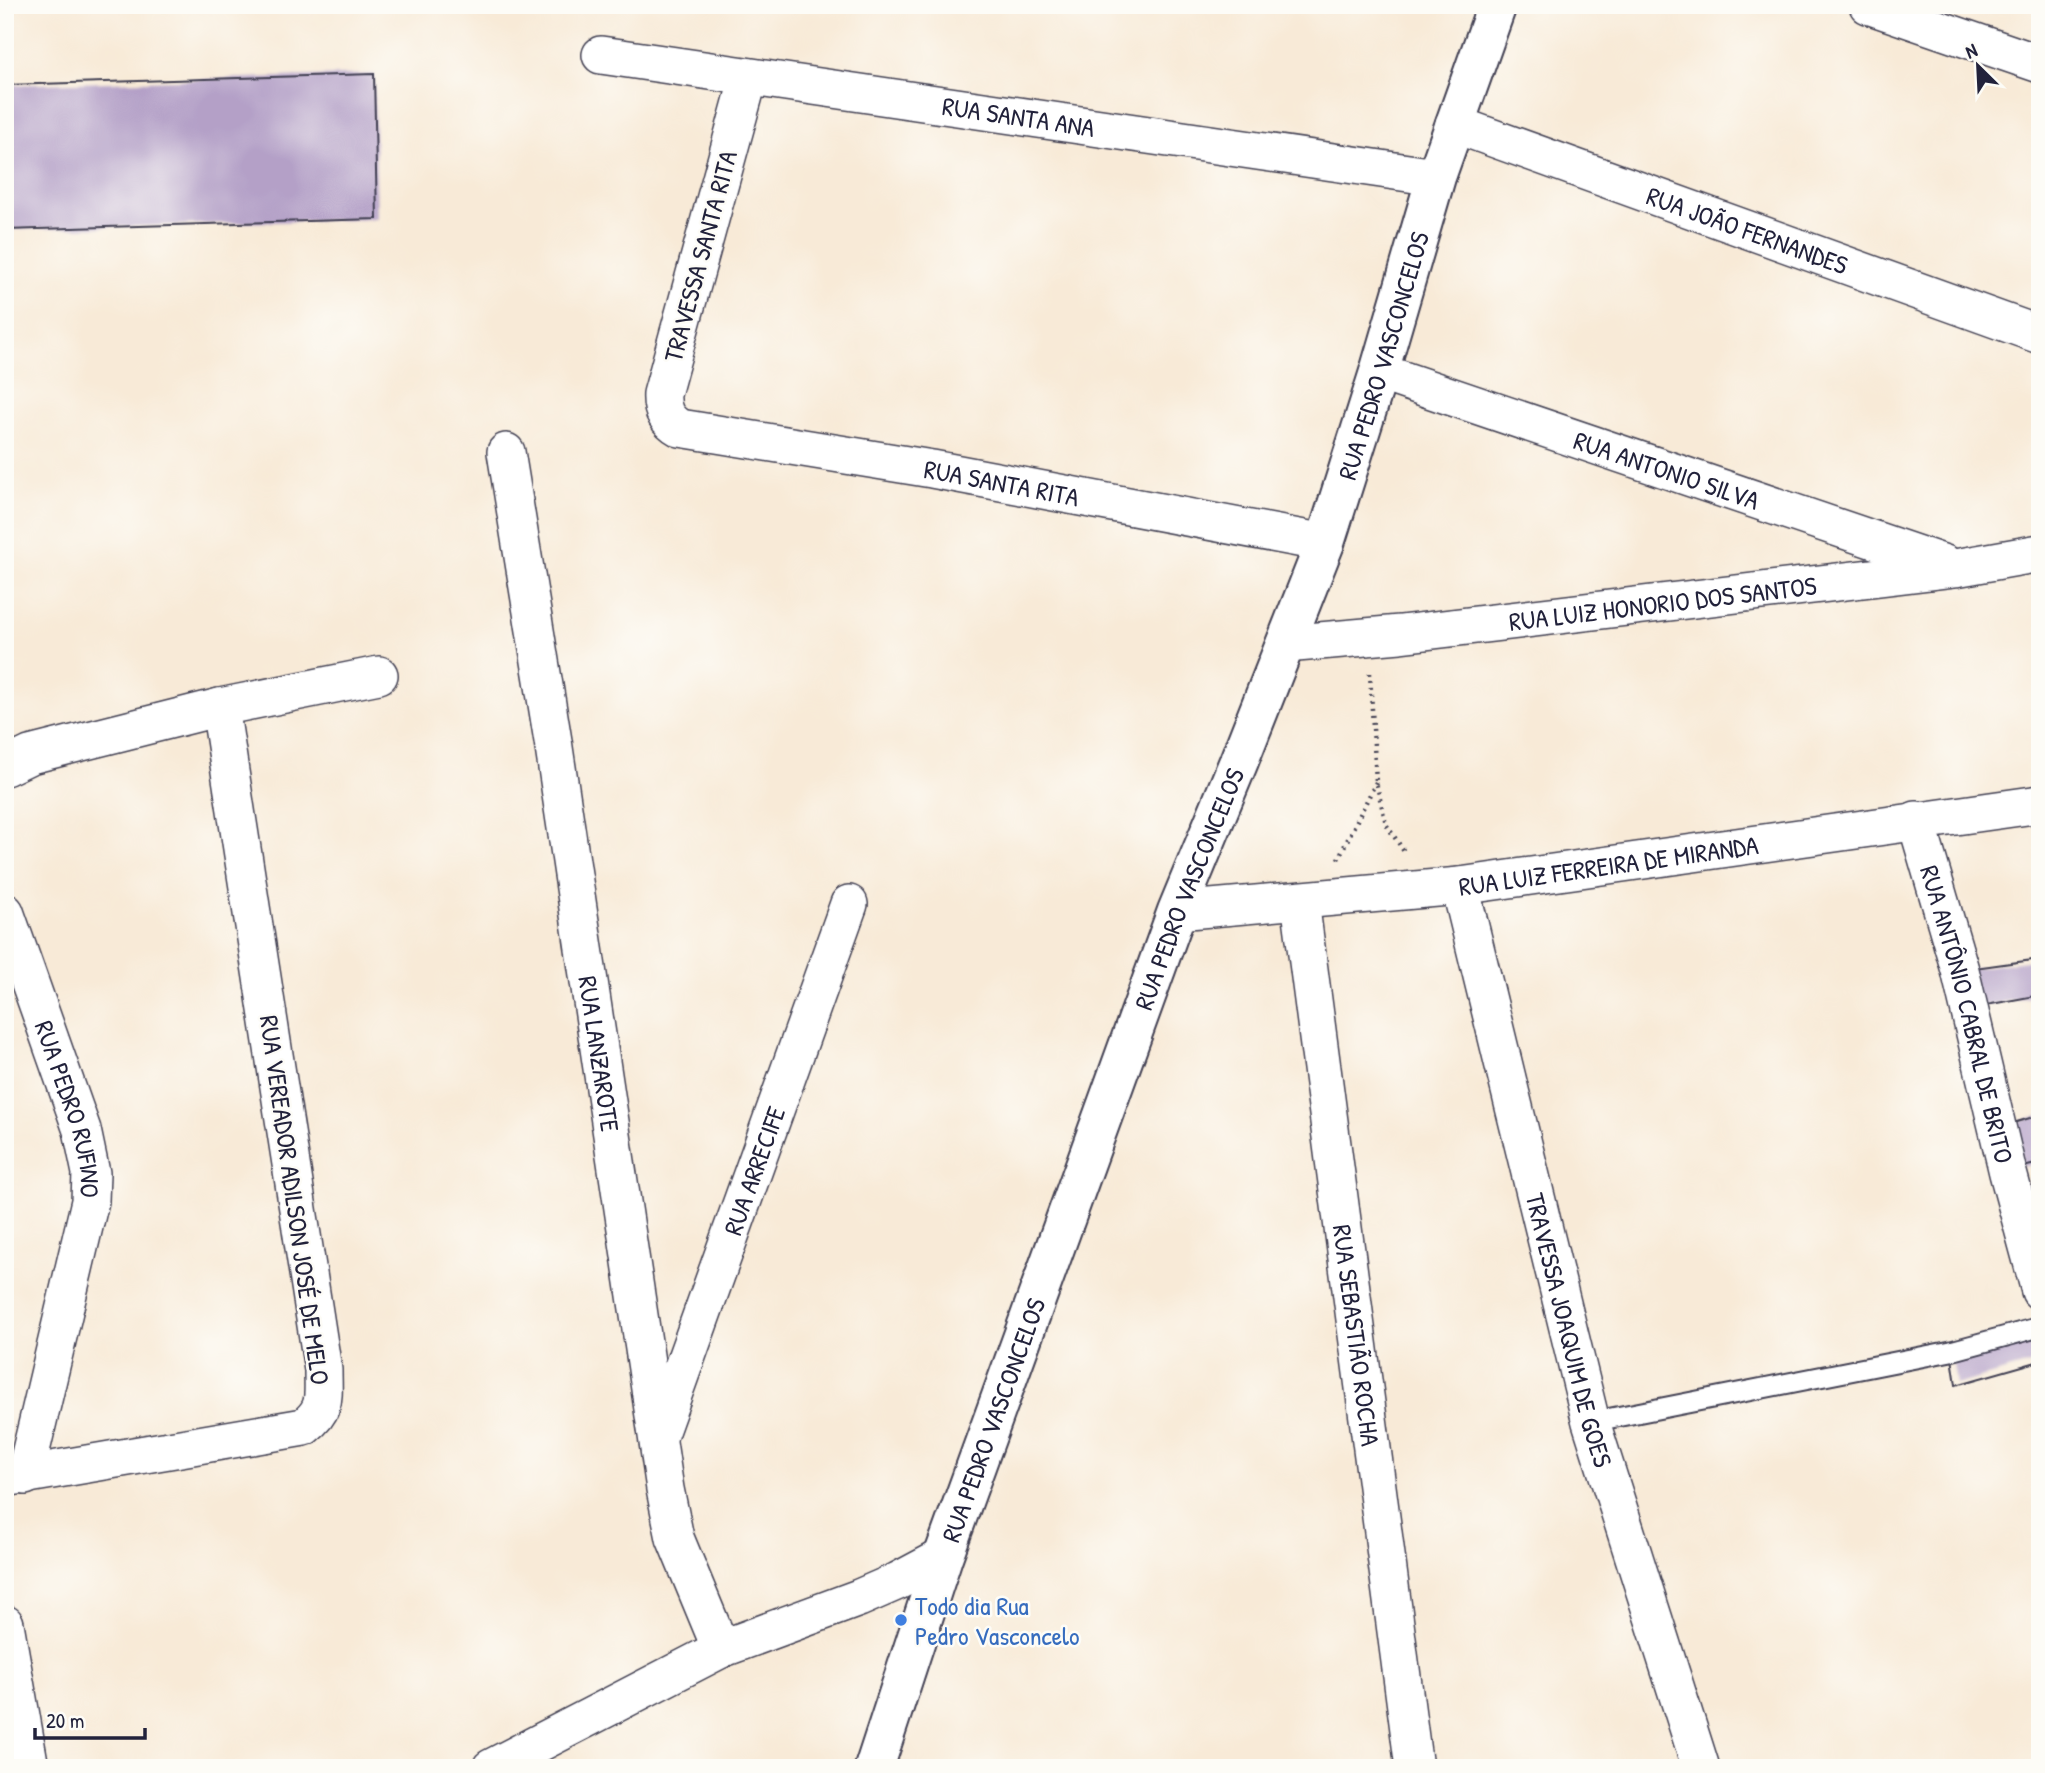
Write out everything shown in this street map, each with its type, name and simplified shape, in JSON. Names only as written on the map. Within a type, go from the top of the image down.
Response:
[{"type":"main road","name":"RUA PEDRO VASCONCELOS","points":[[874,1768],[943,1557],[1177,911],[1325,543],[1380,372],[1436,177],[1497,5]]},
{"type":"street","points":[[1868,5],[2040,64]]},
{"type":"street","name":"RUA SANTA ANA","points":[[601,55],[1436,177]]},
{"type":"street","name":"TRAVESSA SANTA RITA","points":[[680,428],[671,423],[664,414],[662,394],[749,77]]},
{"type":"street","name":"RUA JOÃO FERNANDES","points":[[1454,124],[2040,335]]},
{"type":"street","name":"RUA ANTONIO SILVA","points":[[1380,372],[1955,568]]},
{"type":"street","name":"RUA SANTA RITA","points":[[680,428],[932,469],[1325,543]]},
{"type":"street","name":"RUA LANZAROTE","points":[[506,452],[551,727],[665,1489],[675,1538],[721,1648]]},
{"type":"street","name":"RUA LUIZ HONORIO DOS SANTOS","points":[[1285,644],[1368,637],[1955,568],[2040,553]]},
{"type":"street","points":[[5,767],[30,755],[220,706],[379,675]]},
{"type":"street","name":"RUA VEREADOR ADILSON JOSÉ DE MELO","points":[[15,1477],[304,1427],[317,1417],[323,1405],[323,1370],[220,706]]},
{"type":"street","name":"RUA LUIZ FERREIRA DE MIRANDA","points":[[1177,911],[1445,887],[2040,804]]},
{"type":"street","name":"RUA ANTÔNIO CABRAL DE BRITO","points":[[1916,820],[1960,970],[2008,1173],[2040,1291]]},
{"type":"street","name":"TRAVESSA JOAQUIM DE GOES","points":[[1445,887],[1591,1422],[1701,1768]]},
{"type":"street","name":"RUA SEBASTIÃO ROCHA","points":[[1310,900],[1414,1768]]},
{"type":"street","name":"RUA ARRECIFE","points":[[658,1436],[849,904]]},
{"type":"street","name":"RUA PEDRO RUFINO","points":[[5,912],[82,1130],[91,1173],[90,1200],[15,1477]]},
{"type":"street","points":[[491,1768],[721,1648],[859,1598],[943,1557]]},
{"type":"street","points":[[5,1625],[30,1768]]},
{"type":"lane","points":[[1591,1422],[1951,1351],[2040,1327]]},
{"type":"path","points":[[1368,637],[1376,782],[1386,824],[1445,887]]},
{"type":"path","points":[[1310,900],[1376,782]]},
{"type":"building","points":[[374,74],[377,219],[5,230],[5,85]]},
{"type":"building","points":[[2040,959],[2040,995],[1970,1008],[1960,970]]},
{"type":"building","points":[[2040,1115],[2040,1163],[2023,1167],[2013,1123]]},
{"type":"building","points":[[2040,1327],[2040,1361],[1956,1385],[1951,1351]]},
{"type":"place","name":"Todo dia Rua Pedro Vasconcelo","points":[[901,1620]]}]
